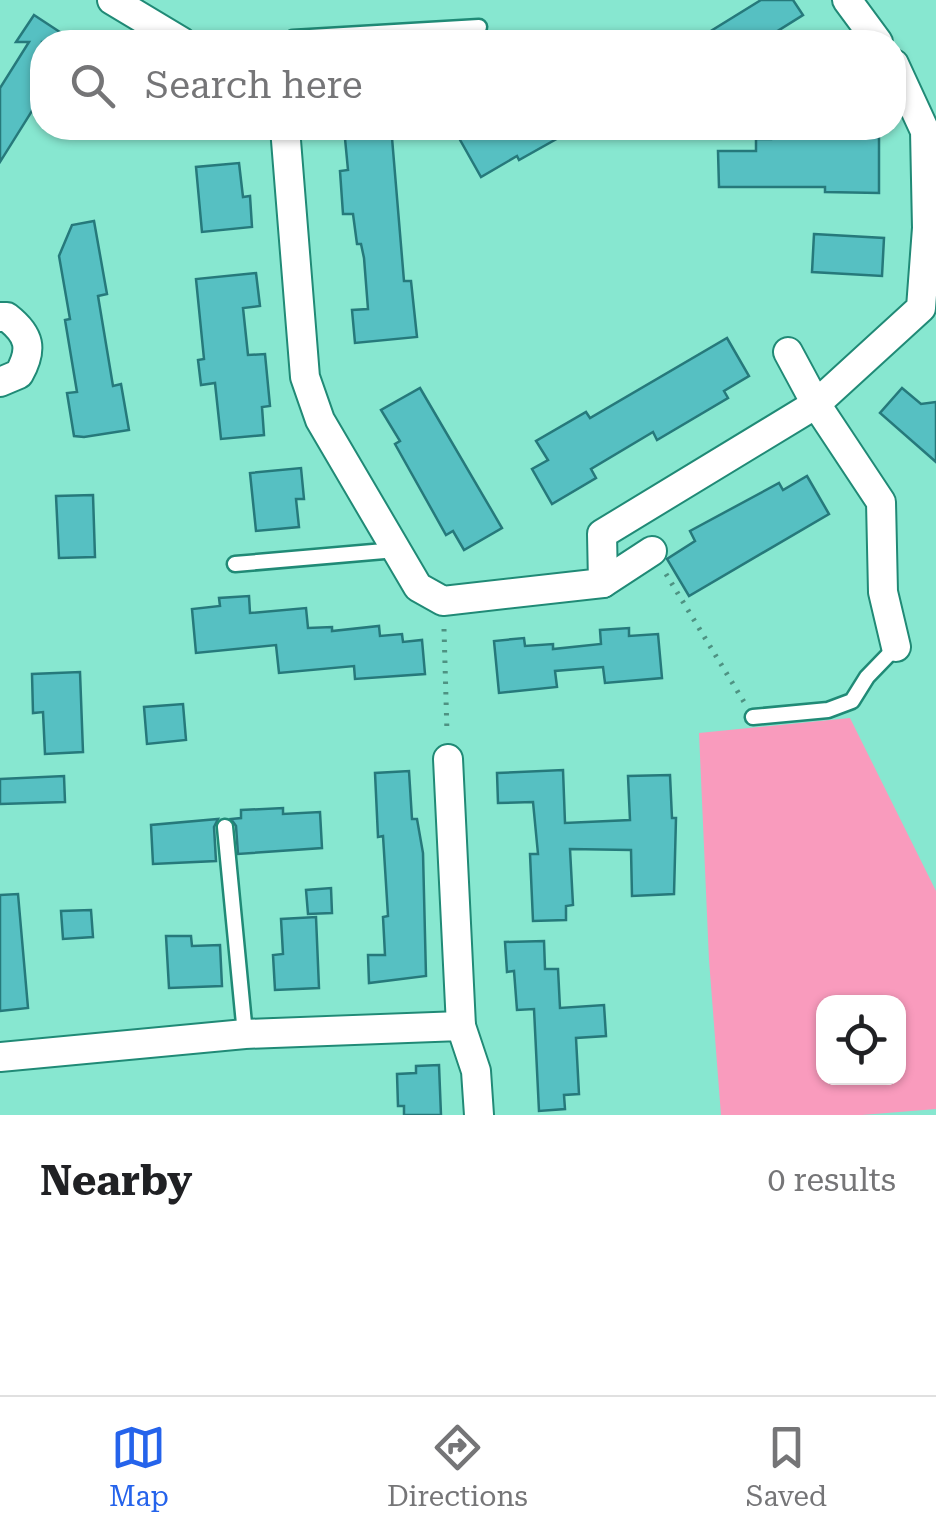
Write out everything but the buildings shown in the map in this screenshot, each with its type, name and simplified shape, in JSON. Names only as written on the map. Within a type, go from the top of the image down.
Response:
[{"type":"street","points":[[112,0],[162,30]]},
{"type":"street","points":[[847,0],[869,30]]},
{"type":"street","points":[[603,583],[602,534],[816,404],[920,308],[928,228],[925,131],[906,90]]},
{"type":"street","points":[[286,140],[305,377],[320,420],[418,586],[444,601],[603,583],[652,551]]},
{"type":"street","points":[[0,317],[8,316],[26,331],[30,354],[19,374],[0,382]]},
{"type":"street","points":[[788,352],[816,404],[881,502],[882,592],[896,647]]},
{"type":"street","points":[[448,759],[461,1026],[476,1071],[479,1115]]},
{"type":"street","points":[[0,1058],[245,1034],[461,1026]]},
{"type":"lane","points":[[428,30],[479,27]]},
{"type":"lane","points":[[235,564],[397,550]]},
{"type":"lane","points":[[753,717],[828,710],[852,701],[867,677],[896,647]]},
{"type":"lane","points":[[225,827],[245,1034]]},
{"type":"path","points":[[652,551],[753,717]]},
{"type":"path","points":[[444,601],[448,759]]},
{"type":"shaded area","points":[[850,718],[936,891],[936,1109],[862,1115],[721,1115],[709,960],[699,733]]}]
